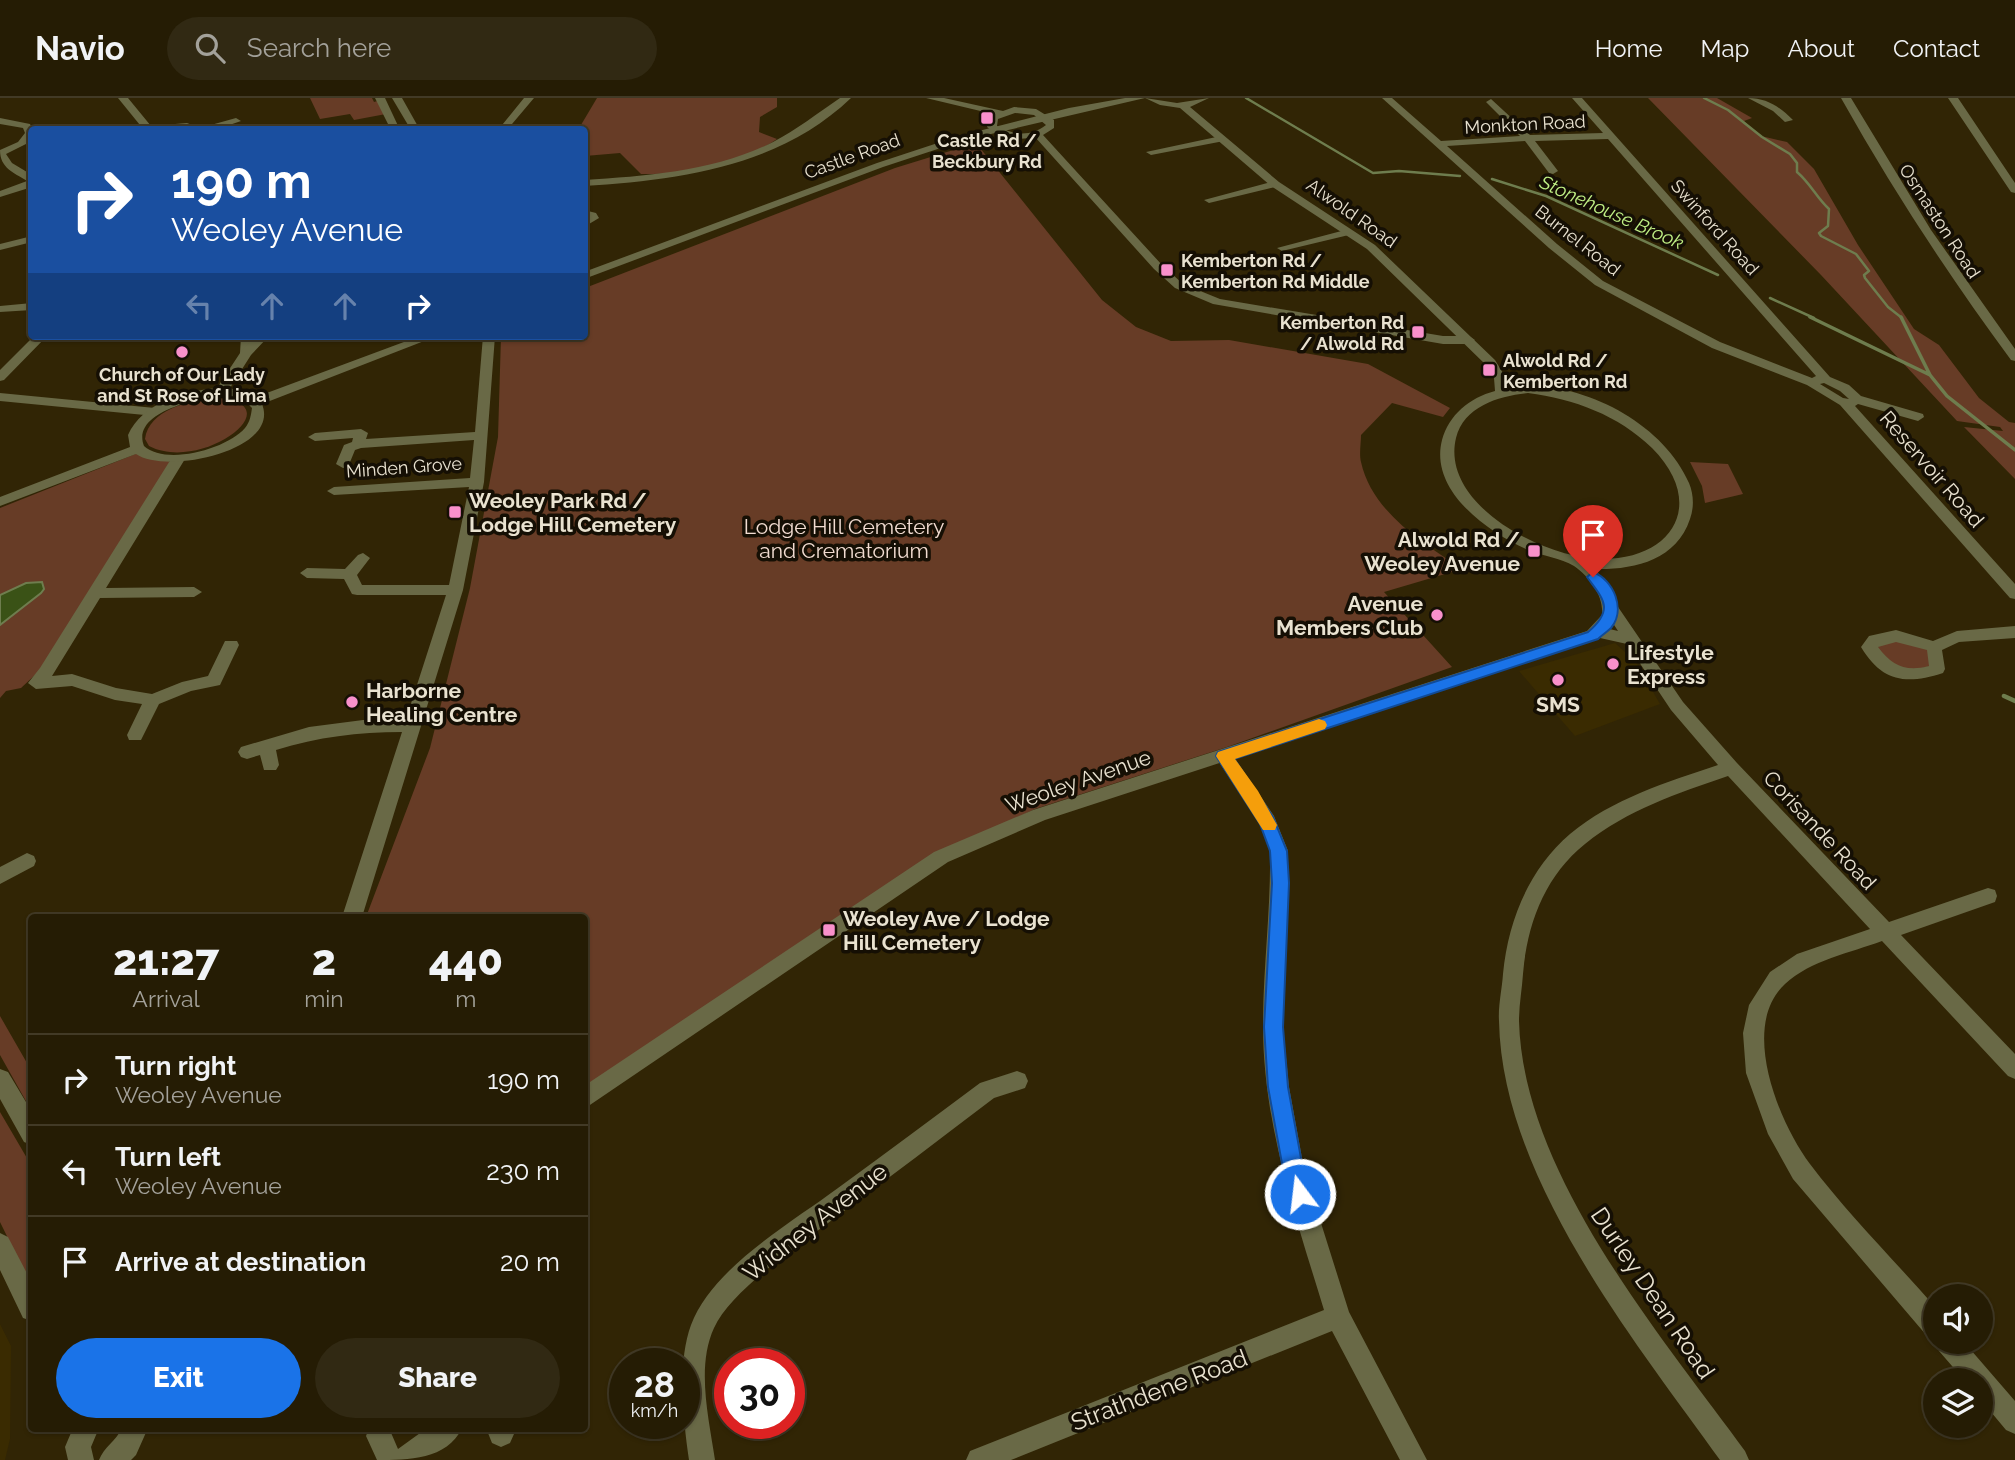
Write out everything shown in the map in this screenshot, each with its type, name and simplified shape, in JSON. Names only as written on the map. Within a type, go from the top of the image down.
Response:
[{"type":"street","points":[[123,98],[146,126]]},
{"type":"street","points":[[394,126],[381,99],[395,98],[413,126]]},
{"type":"street","points":[[505,126],[529,98]]},
{"type":"street","points":[[588,183],[662,178],[741,158],[793,134],[846,98]]},
{"type":"street","points":[[931,98],[1001,113],[1014,110],[1036,112],[1046,116],[1051,126],[1037,134],[1013,136],[995,129],[991,123],[1001,113]]},
{"type":"street","points":[[1007,98],[1014,110]]},
{"type":"street","name":"Castle Road","points":[[588,274],[880,165],[995,129],[1140,98]]},
{"type":"street","points":[[1150,98],[1165,104],[1182,105],[1204,98]]},
{"type":"street","name":"Burnel Road","points":[[1387,98],[1544,238],[1599,283],[1716,345],[1819,381]]},
{"type":"street","name":"Swinford Road","points":[[1577,98],[1819,381]]},
{"type":"street","points":[[1753,98],[1776,109],[1788,120]]},
{"type":"street","name":"Osmaston Road","points":[[1846,98],[1881,162],[1939,253],[2015,357]]},
{"type":"street","points":[[1953,98],[2015,190]]},
{"type":"street","points":[[1491,102],[1528,138],[1553,171]]},
{"type":"street","name":"Alwold Road","points":[[1182,105],[1275,184],[1349,232],[1398,271],[1491,363],[1500,379],[1501,392]]},
{"type":"street","points":[[0,121],[28,128]]},
{"type":"street","points":[[216,126],[236,121]]},
{"type":"street","points":[[1037,134],[1158,267],[1179,286],[1195,295],[1268,312],[1443,340],[1469,340]]},
{"type":"street","name":"Monkton Road","points":[[1441,144],[1611,136]]},
{"type":"street","points":[[28,137],[16,147],[0,153],[8,165],[28,179]]},
{"type":"street","points":[[1151,152],[1222,139]]},
{"type":"street","points":[[0,194],[28,184]]},
{"type":"street","points":[[1209,200],[1275,184]]},
{"type":"street","points":[[1282,248],[1349,232]]},
{"type":"street","points":[[0,247],[28,240]]},
{"type":"street","points":[[0,309],[28,306]]},
{"type":"street","points":[[0,377],[37,340]]},
{"type":"street","points":[[246,353],[247,340]]},
{"type":"street","points":[[220,392],[246,353],[259,340]]},
{"type":"street","points":[[256,402],[258,419],[239,439],[204,454],[178,459],[151,457],[137,449],[135,433],[155,412],[193,396],[220,392],[240,394],[256,402],[420,340]]},
{"type":"street","points":[[353,914],[455,590],[477,482],[489,340]]},
{"type":"street","name":"Alwold Road","points":[[1491,363],[1544,391]]},
{"type":"street","points":[[1819,381],[1814,386],[1851,401],[1918,417]]},
{"type":"street","name":"Alwold Road","points":[[1528,389],[1571,396],[1639,429],[1659,447],[1679,475],[1686,493],[1687,508],[1676,536],[1660,551],[1635,562],[1578,562],[1523,542],[1494,525],[1462,495],[1445,459],[1449,436],[1459,417],[1484,399],[1501,392],[1528,389]]},
{"type":"street","points":[[0,397],[155,412]]},
{"type":"street","name":"Reservoir Road","points":[[1851,401],[2015,594]]},
{"type":"street","points":[[315,437],[360,433],[358,444]]},
{"type":"street","points":[[343,464],[349,448],[358,444],[406,448],[482,435]]},
{"type":"street","points":[[0,502],[137,449]]},
{"type":"street","points":[[178,459],[97,593],[46,672],[36,683],[72,680],[115,694],[153,700],[188,686],[214,681],[231,645]]},
{"type":"street","name":"Minden Grove","points":[[334,491],[477,482]]},
{"type":"street","points":[[307,573],[349,573],[363,558]]},
{"type":"street","points":[[1578,562],[1610,600]]},
{"type":"street","points":[[1597,632],[1606,624],[1610,600],[1635,562]]},
{"type":"street","points":[[349,573],[357,590],[455,590]]},
{"type":"street","points":[[97,593],[194,592]]},
{"type":"street","name":"Corisande Road","points":[[1610,600],[1677,706],[1731,768],[2015,1069]]},
{"type":"street","points":[[1597,632],[1633,640]]},
{"type":"street","name":"Weoley Avenue","points":[[588,1096],[941,857],[1039,815],[1597,632]]},
{"type":"street","points":[[1934,647],[1957,638],[2015,632]]},
{"type":"street","points":[[135,735],[153,700]]},
{"type":"street","points":[[247,752],[269,756],[319,731],[413,724]]},
{"type":"street","points":[[1224,756],[1268,821],[1279,851],[1273,1027],[1278,1087],[1293,1169],[1338,1317],[1414,1460]]},
{"type":"street","name":"Durley Dean Road","points":[[1731,768],[1665,789],[1635,803],[1596,827],[1559,857],[1533,897],[1520,928],[1508,993],[1508,1028],[1521,1104],[1544,1170],[1591,1255],[1736,1460]]},
{"type":"street","points":[[0,876],[27,861]]},
{"type":"street","points":[[1923,1312],[1801,1171],[1776,1126],[1757,1073],[1753,1033],[1759,1005],[1777,978],[1804,960],[1988,896]]},
{"type":"street","points":[[0,1079],[28,1127]]},
{"type":"street","name":"Widney Avenue","points":[[702,1460],[693,1370],[703,1323],[731,1288],[756,1263],[988,1090],[1017,1081]]},
{"type":"street","points":[[0,1245],[28,1302]]},
{"type":"street","name":"Strathdene Road","points":[[979,1460],[1338,1317]]},
{"type":"street","points":[[1958,1354],[2015,1422]]},
{"type":"street","points":[[80,1460],[78,1447],[84,1432]]},
{"type":"street","points":[[121,1458],[134,1432]]},
{"type":"street","points":[[405,1460],[444,1432]]},
{"type":"shaded area","points":[[42,582],[44,589],[41,593],[0,625],[0,595],[26,583]]},
{"type":"shaded area","points":[[1615,643],[1636,662],[1660,704],[1575,736],[1519,671]]},
{"type":"shaded area","points":[[0,1324],[11,1346],[10,1439],[5,1460],[0,1460]]},
{"type":"green space","points":[[310,98],[372,98],[374,102],[381,100],[386,114],[354,120],[350,114],[320,119]]},
{"type":"green space","points":[[597,98],[777,98],[777,107],[760,117],[759,132],[777,139],[747,155],[693,170],[641,174],[620,153],[588,156],[588,126],[580,126]]},
{"type":"green space","points":[[1648,98],[1717,98],[1752,118],[1744,121],[1761,136],[1787,142],[1814,169],[1858,245],[1914,329],[1939,345],[1979,398],[2009,422],[2015,423],[2015,479],[1964,427],[2003,431],[2000,427],[1957,421],[1821,275]]},
{"type":"green space","name":"Lodge Hill Cemetery and Crematorium","points":[[976,143],[1102,300],[1136,327],[1171,341],[1229,340],[1368,364],[1450,408],[1443,417],[1392,403],[1361,435],[1360,452],[1367,480],[1388,511],[1416,537],[1462,569],[1384,592],[1452,667],[1227,747],[1035,809],[934,858],[588,1087],[588,914],[367,914],[430,748],[470,588],[498,437],[501,340],[588,340],[588,287],[895,168]]},
{"type":"green space","points":[[213,398],[237,402],[246,411],[244,422],[233,434],[194,451],[171,452],[149,446],[145,439],[148,429],[162,414],[182,405]]},
{"type":"green space","points":[[143,451],[169,461],[169,465],[50,661],[21,688],[6,691],[0,698],[0,508]]},
{"type":"green space","points":[[1690,462],[1728,464],[1743,494],[1705,503],[1702,486]]},
{"type":"green space","points":[[1899,639],[1931,652],[1932,666],[1903,672],[1875,649],[1881,644]]},
{"type":"green space","points":[[0,1016],[28,1065],[28,1105],[0,1055]]},
{"type":"green space","points":[[0,1112],[28,1160],[28,1279],[0,1222]]},
{"type":"waterway","name":"Stonehouse Brook","points":[[1246,98],[1373,173],[1399,171],[1460,176]]},
{"type":"waterway","points":[[1704,98],[1728,110],[1762,137],[1790,154],[1797,163],[1797,172],[1829,209],[1828,226],[1819,233],[1821,236],[1856,254],[1869,271],[1864,275],[1865,278],[1888,307],[1901,317]]},
{"type":"waterway","name":"Stonehouse Brook","points":[[1492,179],[1546,196],[1718,275]]},
{"type":"waterway","name":"Stonehouse Brook","points":[[1770,298],[1814,318]]},
{"type":"waterway","name":"Stonehouse Brook","points":[[1810,317],[1930,375]]},
{"type":"waterway","points":[[1901,317],[1930,375]]},
{"type":"waterway","points":[[1930,375],[1947,396],[2015,450]]},
{"type":"waterway","points":[[2004,696],[2015,701]]},
{"type":"slow traffic","points":[[1269,825],[1252,795],[1224,756],[1319,725]]},
{"type":"place","name":"Castle Rd / Beckbury Rd","points":[[987,118]]},
{"type":"place","name":"Kemberton Rd / Kemberton Rd Middle","points":[[1167,270]]},
{"type":"place","name":"Kemberton Rd / Alwold Rd","points":[[1418,332]]},
{"type":"place","name":"Church of Our Lady and St Rose of Lima","points":[[182,352]]},
{"type":"place","name":"Alwold Rd / Kemberton Rd","points":[[1489,370]]},
{"type":"place","name":"Weoley Park Rd / Lodge Hill Cemetery","points":[[455,512]]},
{"type":"place","name":"Alwold Rd / Weoley Avenue","points":[[1534,551]]},
{"type":"place","name":"Avenue Members Club","points":[[1437,615]]},
{"type":"place","name":"Lifestyle Express","points":[[1613,664]]},
{"type":"place","name":"SMS","points":[[1558,680]]},
{"type":"place","name":"Harborne Healing Centre","points":[[352,702]]},
{"type":"place","name":"Weoley Ave / Lodge Hill Cemetery","points":[[829,930]]},
{"type":"route","points":[[1300,1194],[1278,1087],[1273,1027],[1279,851],[1268,821],[1224,756],[1593,635],[1606,624],[1611,608],[1608,592],[1593,577]]}]
